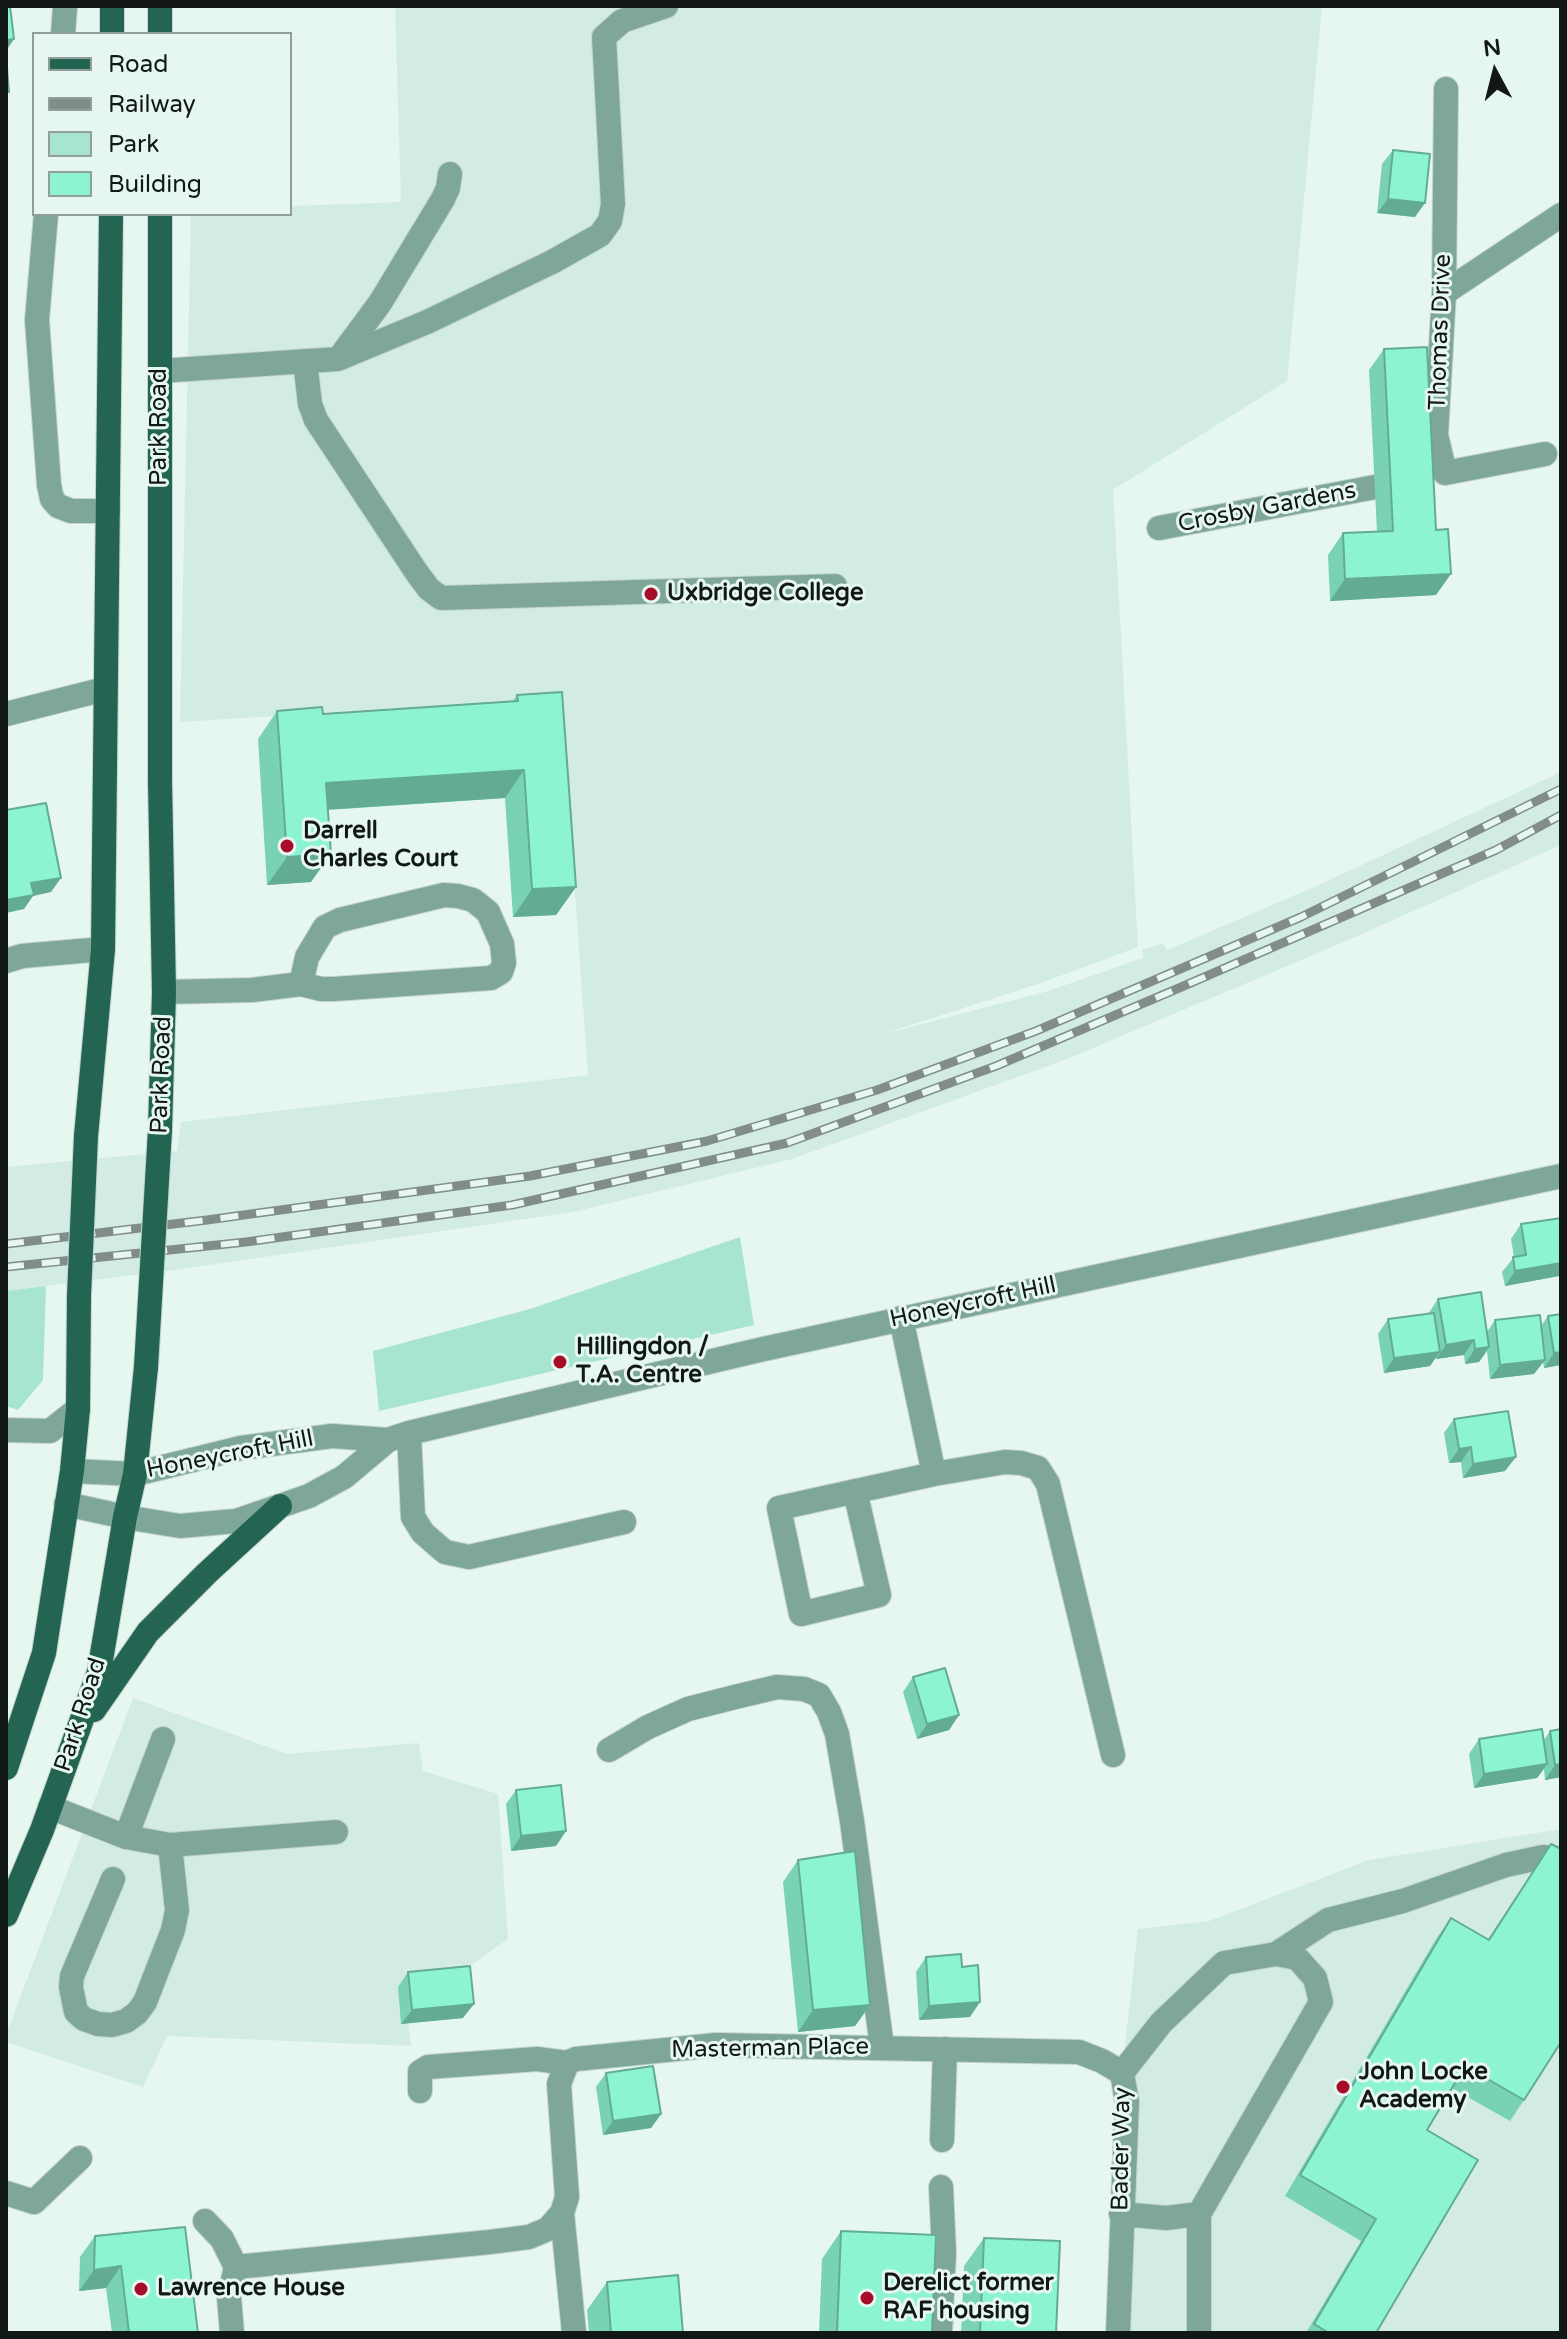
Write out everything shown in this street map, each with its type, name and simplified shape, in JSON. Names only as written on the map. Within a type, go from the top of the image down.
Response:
[{"type":"main road","points":[[112,6],[112,32]]},
{"type":"main road","points":[[160,6],[160,32]]},
{"type":"main road","name":"Park Road","points":[[6,1768],[44,1653],[72,1471],[78,1409],[86,1136],[103,949],[111,216]]},
{"type":"main road","name":"Park Road","points":[[6,1915],[42,1830],[99,1672],[135,1474],[146,1367],[160,1130],[164,992],[160,781],[160,216]]},
{"type":"main road","points":[[77,1734],[148,1632],[280,1506]]},
{"type":"street","points":[[160,371],[338,359],[427,322],[552,262],[600,235],[610,221],[613,204],[604,37],[622,21],[666,6]]},
{"type":"street","points":[[63,32],[65,7]]},
{"type":"street","name":"Thomas Drive","points":[[1445,473],[1436,435],[1444,293],[1446,89]]},
{"type":"street","points":[[338,359],[380,303],[435,212],[448,188],[450,174]]},
{"type":"street","points":[[1444,293],[1561,215]]},
{"type":"street","points":[[46,216],[37,320],[49,485],[52,499],[58,506],[71,511],[108,511]]},
{"type":"street","points":[[305,361],[310,404],[316,420],[417,573],[429,589],[441,598],[835,586]]},
{"type":"street","points":[[1418,480],[1545,454]]},
{"type":"street","name":"Crosby Gardens","points":[[1159,528],[1375,487]]},
{"type":"street","points":[[6,714],[105,689]]},
{"type":"street","points":[[164,992],[252,990],[301,984],[334,989],[491,978],[501,972],[504,963],[502,944],[488,912],[473,900],[444,895],[340,920],[325,927],[307,957],[301,984]]},
{"type":"street","points":[[6,961],[22,956],[103,949]]},
{"type":"street","name":"Honeycroft Hill","points":[[72,1471],[135,1474],[241,1448],[332,1436],[398,1436],[901,1318],[1561,1176]]},
{"type":"street","points":[[901,1318],[934,1474]]},
{"type":"street","points":[[6,1430],[50,1431],[78,1409]]},
{"type":"street","points":[[398,1436],[413,1517],[423,1533],[445,1552],[469,1557],[624,1522]]},
{"type":"street","name":"Honeycroft Hill","points":[[66,1504],[180,1526],[236,1521],[309,1496],[344,1477],[398,1436]]},
{"type":"street","points":[[855,1491],[879,1595],[801,1614],[779,1508],[855,1491],[934,1474],[1005,1462],[1038,1468],[1048,1484],[1113,1755]]},
{"type":"street","points":[[609,1750],[648,1727],[688,1709],[777,1687],[804,1689],[819,1695],[837,1734],[852,1821],[882,2047]]},
{"type":"street","points":[[126,1837],[163,1739]]},
{"type":"street","points":[[50,1807],[126,1837],[170,1845],[336,1832]]},
{"type":"street","points":[[113,1879],[72,1976],[71,1987],[76,2012],[84,2019],[112,2025],[126,2021],[145,2002],[173,1930],[177,1910],[170,1845]]},
{"type":"street","points":[[1276,1954],[1328,1920],[1403,1901],[1506,1865],[1543,1857],[1561,1859]]},
{"type":"street","points":[[1199,2333],[1199,2214],[1321,2002],[1315,1978],[1297,1958],[1276,1954]]},
{"type":"street","name":"Bader Way","points":[[1118,2333],[1127,2102],[1122,2073],[1161,2023],[1224,1963],[1276,1954]]},
{"type":"street","name":"Masterman Place","points":[[420,2091],[420,2072],[428,2067],[537,2059],[567,2063],[576,2059],[716,2045],[1079,2052],[1122,2073]]},
{"type":"street","points":[[942,2140],[945,2049]]},
{"type":"street","points":[[567,2063],[559,2084],[567,2197],[562,2213],[574,2333]]},
{"type":"street","points":[[6,2193],[34,2202],[80,2158]]},
{"type":"street","points":[[940,2333],[944,2253],[941,2187]]},
{"type":"street","points":[[236,2267],[529,2237],[548,2229],[562,2213]]},
{"type":"street","points":[[1121,2214],[1166,2218],[1199,2214]]},
{"type":"street","points":[[205,2221],[222,2239],[236,2267],[229,2297],[232,2333]]},
{"type":"shaded area","name":"Uxbridge College","points":[[395,6],[1322,6],[1287,381],[1113,490],[1138,947],[1041,983],[883,1034],[1045,992],[1143,958],[1142,950],[1163,943],[1167,950],[1323,883],[1561,772],[1561,845],[1344,942],[1067,1059],[792,1159],[573,1212],[182,1269],[6,1291],[6,1167],[177,1151],[181,1122],[588,1075],[561,698],[180,722],[191,216],[292,216],[292,206],[401,202]]},
{"type":"shaded area","points":[[133,1698],[287,1754],[419,1743],[423,1771],[498,1794],[508,1939],[448,1982],[404,1987],[411,2046],[167,2036],[143,2087],[6,2042],[6,2035]]},
{"type":"shaded area","name":"John Locke Academy","points":[[1561,1829],[1561,2333],[1118,2333],[1122,2073],[1138,1929],[1209,1921],[1369,1860]]},
{"type":"green space","points":[[740,1237],[754,1325],[379,1411],[373,1351],[530,1309]]},
{"type":"green space","points":[[46,1286],[43,1380],[18,1410],[6,1406],[6,1291]]},
{"type":"building","points":[[6,6],[10,6],[14,39],[6,40]]},
{"type":"building","points":[[6,56],[9,92],[6,92]]},
{"type":"building","points":[[1393,150],[1430,154],[1425,203],[1388,199]]},
{"type":"building","points":[[1427,347],[1436,530],[1448,529],[1451,574],[1345,579],[1343,533],[1393,531],[1384,349]]},
{"type":"building","points":[[562,692],[576,887],[532,889],[524,770],[326,783],[331,854],[287,857],[277,711],[322,707],[323,714],[518,701],[517,695]]},
{"type":"building","points":[[46,803],[61,878],[31,883],[34,895],[6,900],[6,810]]},
{"type":"building","points":[[1561,1218],[1561,1263],[1515,1271],[1513,1257],[1526,1255],[1521,1224]]},
{"type":"building","points":[[1481,1292],[1489,1347],[1475,1349],[1474,1340],[1446,1345],[1438,1299]]},
{"type":"building","points":[[1434,1313],[1440,1352],[1394,1358],[1388,1319]]},
{"type":"building","points":[[1561,1314],[1561,1352],[1554,1353],[1548,1316]]},
{"type":"building","points":[[1540,1315],[1545,1360],[1500,1365],[1495,1320]]},
{"type":"building","points":[[1508,1411],[1516,1457],[1473,1464],[1471,1447],[1459,1449],[1454,1419]]},
{"type":"building","points":[[945,1668],[959,1715],[927,1724],[913,1677]]},
{"type":"building","points":[[1542,1729],[1547,1764],[1484,1774],[1479,1739]]},
{"type":"building","points":[[1561,1729],[1561,1764],[1555,1765],[1550,1731]]},
{"type":"building","points":[[561,1785],[566,1831],[521,1836],[516,1790]]},
{"type":"building","points":[[1551,1844],[1561,1849],[1561,2042],[1524,2100],[1465,2066],[1427,2130],[1478,2160],[1376,2333],[1329,2333],[1314,2324],[1376,2219],[1300,2175],[1451,1918],[1489,1940]]},
{"type":"building","points":[[855,1851],[870,2005],[813,2010],[798,1860]]},
{"type":"building","points":[[961,1954],[962,1967],[978,1965],[980,2002],[929,2006],[926,1957]]},
{"type":"building","points":[[470,1966],[474,2004],[412,2010],[408,1972]]},
{"type":"building","points":[[653,2066],[661,2114],[613,2121],[606,2073]]},
{"type":"building","points":[[185,2227],[198,2333],[129,2333],[121,2266],[94,2270],[95,2236]]},
{"type":"building","points":[[841,2231],[936,2235],[932,2333],[837,2333]]},
{"type":"building","points":[[984,2238],[1060,2241],[1056,2333],[980,2333]]},
{"type":"building","points":[[678,2275],[683,2333],[611,2333],[607,2282]]},
{"type":"railway","points":[[6,1244],[530,1176],[707,1141],[877,1090],[1036,1031],[1301,917],[1561,789]]},
{"type":"railway","points":[[6,1267],[246,1242],[512,1205],[787,1143],[996,1066],[1496,850],[1561,815]]},
{"type":"place","name":"Uxbridge College","points":[[651,594]]},
{"type":"place","name":"Darrell Charles Court","points":[[287,846]]},
{"type":"place","name":"Hillingdon / T.A. Centre","points":[[560,1362]]},
{"type":"place","name":"John Locke Academy","points":[[1343,2087]]},
{"type":"place","name":"Lawrence House","points":[[141,2289]]},
{"type":"place","name":"Derelict former RAF housing","points":[[867,2298]]}]
